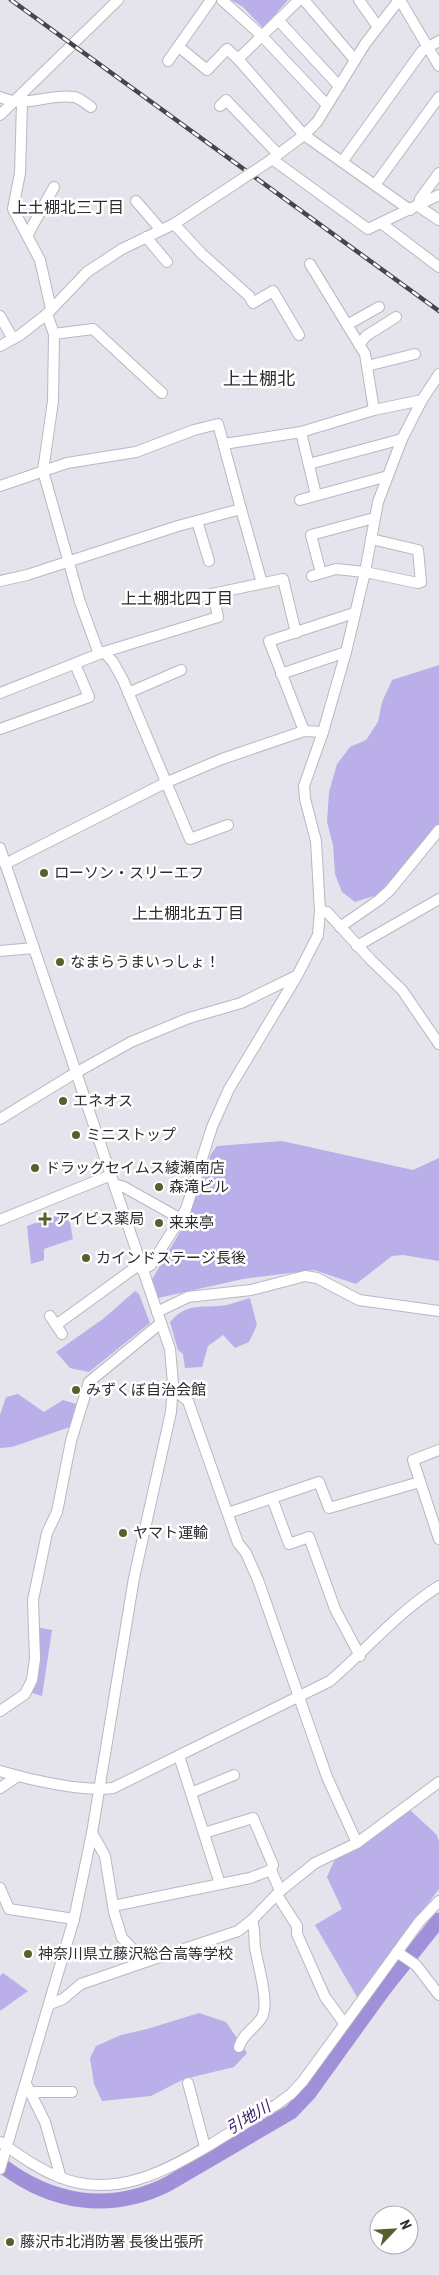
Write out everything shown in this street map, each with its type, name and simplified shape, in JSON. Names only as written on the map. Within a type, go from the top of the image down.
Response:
[{"type":"street","points":[[0,115],[17,102],[118,0]]},
{"type":"street","points":[[168,61],[211,0]]},
{"type":"street","points":[[222,0],[261,35],[327,106]]},
{"type":"street","points":[[238,60],[261,35],[299,0]]},
{"type":"street","points":[[304,0],[355,60]]},
{"type":"street","points":[[359,0],[378,27]]},
{"type":"street","points":[[0,346],[13,339],[49,312],[87,272],[122,249],[174,224],[304,135],[316,122],[355,60],[399,0],[439,66]]},
{"type":"street","points":[[278,20],[339,86]]},
{"type":"street","points":[[342,162],[422,50],[439,41]]},
{"type":"street","points":[[179,47],[207,70],[227,49],[304,135],[375,185],[439,220]]},
{"type":"street","points":[[0,98],[17,102],[76,97],[91,106]]},
{"type":"street","points":[[375,185],[439,97]]},
{"type":"street","points":[[223,100],[272,158],[368,229],[439,195]]},
{"type":"street","points":[[17,102],[20,173],[13,209],[28,234],[40,260],[54,334],[53,414],[43,471],[68,563],[102,653],[113,662],[128,692],[190,839],[228,825]]},
{"type":"street","points":[[414,208],[439,173]]},
{"type":"street","points":[[28,234],[54,187]]},
{"type":"street","points":[[136,201],[161,230]]},
{"type":"street","points":[[382,223],[439,267]]},
{"type":"street","points":[[174,224],[209,260],[249,296],[253,303],[273,291],[299,335]]},
{"type":"street","points":[[146,237],[167,262]]},
{"type":"street","points":[[310,264],[365,354],[374,410]]},
{"type":"street","points":[[347,325],[379,306]]},
{"type":"street","points":[[0,316],[13,339]]},
{"type":"street","points":[[359,345],[366,336],[396,317]]},
{"type":"street","points":[[54,334],[93,329],[162,393]]},
{"type":"street","points":[[367,366],[416,354]]},
{"type":"street","points":[[56,1325],[141,1267],[151,1265],[186,1209],[218,1113],[229,1089],[315,943],[320,911],[316,841],[304,798],[304,786],[323,732],[346,652],[365,572],[378,502],[402,439],[422,400],[439,374]]},
{"type":"street","points":[[224,444],[301,432],[374,410],[422,400]]},
{"type":"street","points":[[0,486],[67,463],[136,452],[194,430],[218,424],[262,583]]},
{"type":"street","points":[[301,432],[316,495]]},
{"type":"street","points":[[309,464],[402,439]]},
{"type":"street","points":[[300,500],[388,476]]},
{"type":"street","points":[[0,581],[68,563],[197,521],[241,509]]},
{"type":"street","points":[[371,539],[418,550],[421,582],[336,569],[317,575],[311,535],[374,518]]},
{"type":"street","points":[[197,521],[209,561]]},
{"type":"street","points":[[188,598],[283,579],[296,632]]},
{"type":"street","points":[[0,693],[102,653],[218,617],[213,594]]},
{"type":"street","points":[[304,731],[269,641],[354,613]]},
{"type":"street","points":[[281,674],[346,652]]},
{"type":"street","points":[[0,728],[89,697],[75,664]]},
{"type":"street","points":[[128,692],[181,670]]},
{"type":"street","points":[[5,864],[165,783],[222,759],[304,731],[323,732]]},
{"type":"street","points":[[340,926],[384,895],[439,830]]},
{"type":"street","points":[[0,848],[170,1349],[173,1389],[171,1412],[134,1576],[92,1832],[74,1919],[28,2088],[4,2147],[0,2169]]},
{"type":"street","points":[[357,946],[439,900]]},
{"type":"street","points":[[320,911],[327,912],[357,946],[402,990],[439,1044]]},
{"type":"street","points":[[0,951],[34,948]]},
{"type":"street","points":[[0,1119],[76,1072],[131,1042],[189,1018],[242,1003],[297,976]]},
{"type":"street","points":[[0,1220],[112,1180],[181,1219]]},
{"type":"street","points":[[157,1312],[188,1297],[251,1290],[305,1276],[317,1278],[359,1300],[439,1311]]},
{"type":"street","points":[[0,1711],[25,1694],[32,1680],[35,1658],[33,1600],[47,1533],[57,1512],[71,1441],[89,1382],[161,1322]]},
{"type":"street","points":[[173,1389],[188,1401],[238,1544],[246,1553],[258,1580],[327,1777],[357,1843]]},
{"type":"street","points":[[439,1450],[413,1460],[439,1539]]},
{"type":"street","points":[[228,1513],[319,1482],[330,1508],[420,1482]]},
{"type":"street","points":[[272,1498],[289,1544],[309,1536],[335,1609],[360,1656]]},
{"type":"street","points":[[0,1771],[18,1776],[99,1790],[113,1788],[330,1681],[360,1656],[414,1602],[439,1586]]},
{"type":"street","points":[[179,1756],[220,1884]]},
{"type":"street","points":[[191,1793],[234,1775]]},
{"type":"street","points":[[0,1788],[18,1776]]},
{"type":"street","points":[[50,2004],[63,1999],[81,1984],[238,1931],[252,1920],[278,1893],[314,1863],[357,1843],[439,1782]]},
{"type":"street","points":[[204,1833],[253,1818],[273,1865],[271,1870],[278,1893],[297,1926],[297,1934],[325,1996],[344,2023]]},
{"type":"street","points":[[92,1832],[105,1856],[113,1906],[122,1938],[145,1962]]},
{"type":"street","points":[[113,1906],[250,1878],[271,1870]]},
{"type":"street","points":[[0,1888],[9,1909],[74,1919]]},
{"type":"street","points":[[4,2147],[46,2172],[61,2178],[93,2185],[138,2181],[171,2167],[292,2094],[399,1953],[419,1922],[439,1901]]},
{"type":"street","points":[[239,2048],[241,2038],[262,2016],[264,2010],[262,1976],[256,1956],[255,1929],[252,1920]]},
{"type":"street","points":[[399,1953],[414,1964],[439,1996]]},
{"type":"street","points":[[188,2084],[205,2147]]},
{"type":"street","points":[[28,2088],[72,2092]]},
{"type":"street","points":[[28,2088],[45,2122],[61,2178]]},
{"type":"shaded area","points":[[231,0],[288,0],[263,28],[243,7]]},
{"type":"shaded area","points":[[439,665],[439,827],[377,895],[355,902],[342,892],[335,874],[333,845],[327,822],[329,792],[337,764],[350,747],[366,740],[378,722],[382,702],[392,680]]},
{"type":"shaded area","points":[[282,1141],[413,1170],[439,1158],[439,1261],[403,1255],[392,1256],[356,1284],[314,1270],[243,1279],[158,1298],[151,1281],[187,1220],[211,1154],[217,1146]]},
{"type":"shaded area","points":[[68,1211],[73,1239],[44,1249],[44,1260],[31,1264],[27,1226]]},
{"type":"shaded area","points":[[135,1291],[139,1294],[150,1323],[89,1372],[70,1368],[56,1352],[103,1319]]},
{"type":"shaded area","points":[[250,1298],[257,1325],[249,1342],[235,1348],[223,1335],[208,1346],[202,1367],[185,1368],[183,1354],[178,1350],[170,1322],[177,1315],[190,1308],[227,1305]]},
{"type":"shaded area","points":[[18,1394],[44,1412],[63,1400],[76,1404],[70,1427],[12,1447],[0,1448],[0,1415],[6,1397]]},
{"type":"shaded area","points":[[36,1627],[52,1630],[42,1696],[29,1692]]},
{"type":"shaded area","points":[[410,1810],[437,1835],[439,1842],[439,1889],[357,1997],[315,1925],[342,1909],[327,1877],[334,1861]]},
{"type":"shaded area","points":[[3,1973],[28,1991],[0,2011],[0,1976]]},
{"type":"shaded area","points":[[199,2013],[226,2022],[247,2053],[234,2067],[184,2079],[151,2096],[102,2101],[94,2084],[90,2058],[96,2046],[121,2035]]},
{"type":"waterway","name":"引地川","points":[[0,2164],[19,2178],[40,2188],[60,2196],[81,2200],[103,2201],[124,2199],[168,2184],[291,2112],[309,2093],[384,1989],[439,1920]]},
{"type":"railway","points":[[11,0],[439,311]]},
{"type":"place","name":"ローソン・スリーエフ","points":[[44,873]]},
{"type":"place","name":"なまらうまいっしょ！","points":[[60,962]]},
{"type":"place","name":"エネオス","points":[[63,1101]]},
{"type":"place","name":"ミニストップ","points":[[76,1135]]},
{"type":"place","name":"ドラッグセイムス綾瀬南店","points":[[35,1168]]},
{"type":"place","name":"森滝ビル","points":[[159,1187]]},
{"type":"place","name":"アイビス薬局","points":[[45,1219]]},
{"type":"place","name":"来来亭","points":[[159,1223]]},
{"type":"place","name":"カインドステージ長後","points":[[86,1258]]},
{"type":"place","name":"みずくぼ自治会館","points":[[76,1390]]},
{"type":"place","name":"ヤマト運輸","points":[[123,1533]]},
{"type":"place","name":"神奈川県立藤沢総合高等学校","points":[[28,1954]]},
{"type":"place","name":"藤沢市北消防署 長後出張所","points":[[10,2242]]},
{"type":"district","name":"上土棚北三丁目","points":[[68,207]]},
{"type":"district","name":"上土棚北","points":[[259,379]]},
{"type":"district","name":"上土棚北四丁目","points":[[177,598]]},
{"type":"district","name":"上土棚北五丁目","points":[[188,913]]}]
